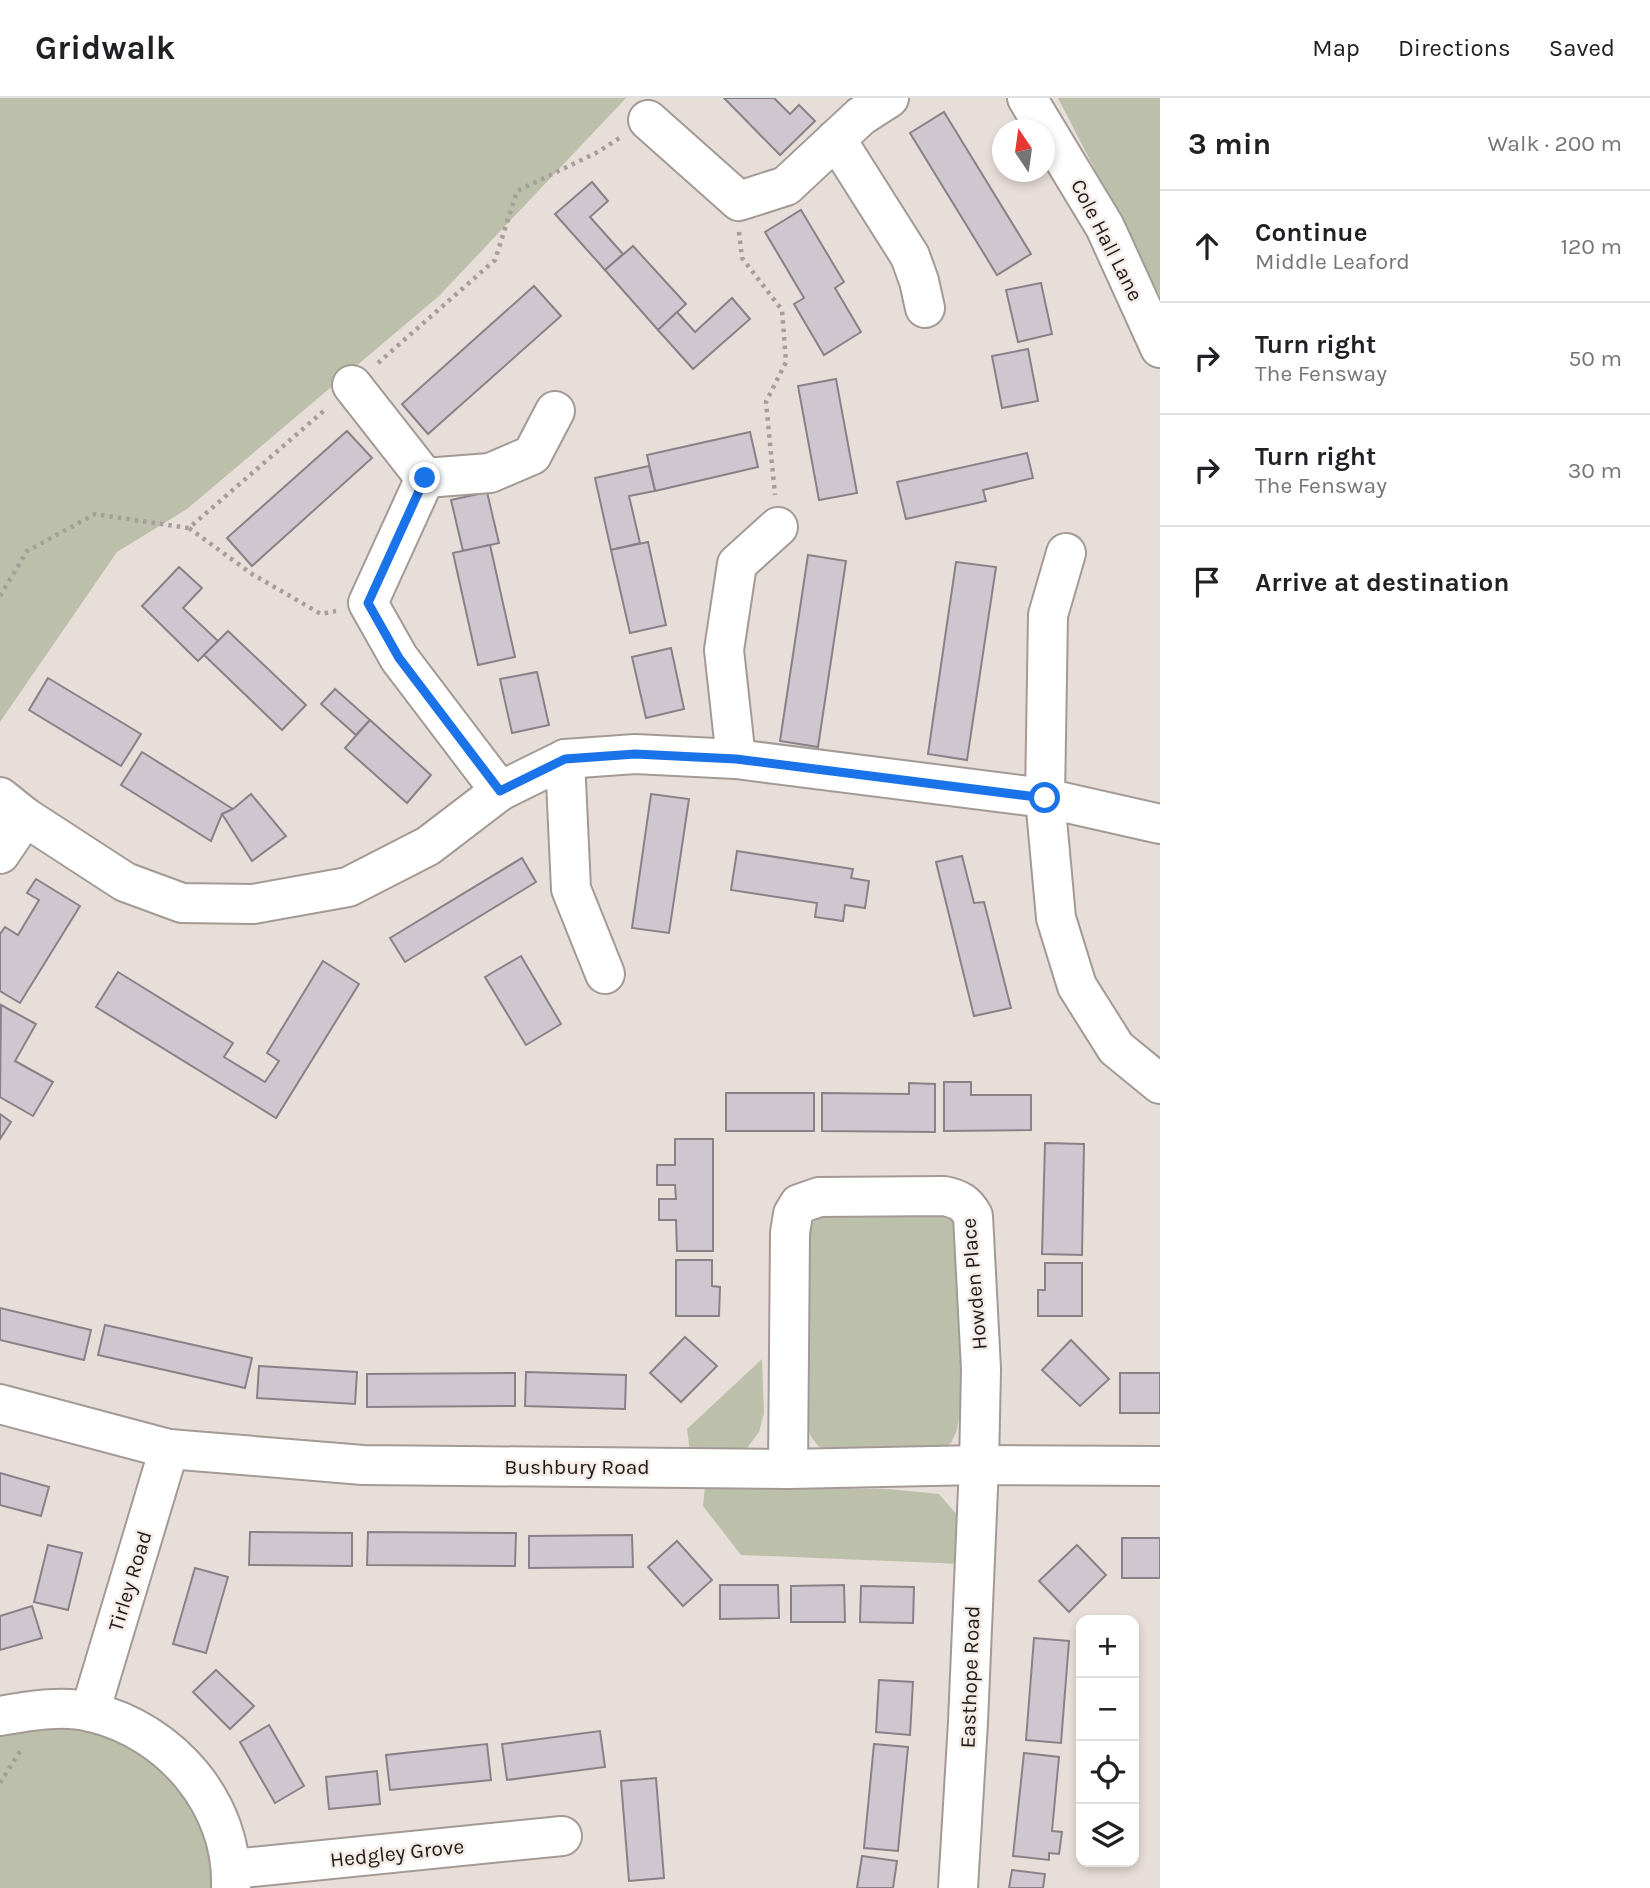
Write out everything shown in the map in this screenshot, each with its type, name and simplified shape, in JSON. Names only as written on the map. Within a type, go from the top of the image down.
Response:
[{"type":"street","points":[[648,120],[739,201],[786,186],[860,116],[889,98]]},
{"type":"street","name":"Cole Hall Lane","points":[[1027,98],[1105,227],[1160,348]]},
{"type":"street","points":[[836,139],[910,256],[925,308]]},
{"type":"street","points":[[352,385],[425,478]]},
{"type":"street","points":[[425,478],[490,473],[532,455],[555,411]]},
{"type":"street","points":[[425,478],[368,603],[399,658],[500,791]]},
{"type":"street","points":[[736,759],[724,650],[737,564],[778,527]]},
{"type":"street","points":[[1066,553],[1048,615],[1045,798],[1056,918],[1077,986],[1116,1048],[1160,1084]]},
{"type":"street","points":[[0,854],[13,807],[125,882],[182,903],[253,904],[348,887],[428,846],[500,791],[565,759],[635,754],[736,759],[1045,798],[1160,824]]},
{"type":"street","points":[[565,759],[571,889],[605,974]]},
{"type":"street","name":"Howden Place","points":[[788,1469],[790,1233],[793,1214],[799,1204],[819,1197],[944,1196],[958,1199],[967,1206],[973,1216],[980,1341],[979,1465]]},
{"type":"street","name":"Bushbury Road","points":[[0,1404],[169,1449],[363,1465],[788,1469],[979,1465],[1160,1466]]},
{"type":"street","name":"Tirley Road","points":[[90,1712],[169,1449]]},
{"type":"street","name":"Easthope Road","points":[[958,1888],[979,1465]]},
{"type":"street","points":[[0,1716],[46,1708],[90,1712],[133,1727],[170,1752],[201,1785],[222,1825],[232,1879]]},
{"type":"street","name":"Hedgley Grove","points":[[232,1879],[562,1836]]},
{"type":"path","points":[[739,201],[737,213],[742,258],[782,310],[786,362],[766,402],[778,527]]},
{"type":"path","points":[[189,528],[252,574],[321,614],[368,603]]},
{"type":"green space","points":[[0,98],[626,98],[439,296],[187,509],[117,552],[0,722]]},
{"type":"green space","points":[[1058,98],[1160,98],[1160,296]]},
{"type":"green space","points":[[935,1212],[950,1216],[961,1229],[961,1403],[957,1430],[951,1443],[932,1453],[826,1452],[812,1438],[804,1408],[806,1231],[819,1215]]},
{"type":"green space","points":[[762,1359],[764,1413],[759,1432],[744,1452],[690,1452],[687,1429]]},
{"type":"green space","points":[[705,1486],[888,1489],[939,1494],[957,1515],[962,1564],[741,1555],[703,1506]]},
{"type":"green space","points":[[24,1727],[80,1727],[132,1745],[175,1779],[205,1825],[216,1888],[0,1888],[0,1736]]},
{"type":"building","points":[[724,98],[774,98],[790,114],[799,105],[815,121],[780,155]]},
{"type":"building","points":[[944,112],[1031,254],[997,275],[910,133]]},
{"type":"building","points":[[592,182],[608,201],[590,217],[623,254],[605,270],[555,214]]},
{"type":"building","points":[[801,210],[844,282],[835,288],[861,332],[824,355],[794,304],[804,298],[765,232]]},
{"type":"building","points":[[633,246],[686,304],[658,330],[605,270]]},
{"type":"building","points":[[1041,283],[1052,334],[1018,342],[1006,290]]},
{"type":"building","points":[[534,286],[561,316],[428,434],[402,404]]},
{"type":"building","points":[[732,298],[750,319],[693,369],[658,330],[677,312],[695,332]]},
{"type":"building","points":[[1028,349],[1038,401],[1002,408],[992,356]]},
{"type":"building","points":[[836,379],[857,493],[819,500],[798,386]]},
{"type":"building","points":[[347,431],[372,458],[252,566],[227,538]]},
{"type":"building","points":[[750,432],[758,467],[655,491],[647,455]]},
{"type":"building","points":[[1027,453],[1033,478],[983,490],[986,501],[906,519],[897,482]]},
{"type":"building","points":[[649,466],[655,491],[629,496],[640,543],[611,550],[595,478]]},
{"type":"building","points":[[487,492],[499,543],[463,551],[451,500]]},
{"type":"building","points":[[648,542],[666,625],[630,633],[611,550]]},
{"type":"building","points":[[490,545],[515,657],[478,665],[453,553]]},
{"type":"building","points":[[808,555],[846,561],[818,747],[780,741]]},
{"type":"building","points":[[956,562],[996,567],[967,760],[928,754]]},
{"type":"building","points":[[179,567],[202,588],[183,608],[218,641],[198,661],[142,606]]},
{"type":"building","points":[[228,631],[306,705],[282,730],[204,655]]},
{"type":"building","points":[[671,648],[684,709],[646,718],[632,657]]},
{"type":"building","points":[[537,672],[549,725],[512,733],[500,679]]},
{"type":"building","points":[[48,678],[141,734],[121,766],[29,710]]},
{"type":"building","points":[[335,689],[370,720],[356,735],[321,704]]},
{"type":"building","points":[[370,720],[431,775],[407,803],[345,748]]},
{"type":"building","points":[[142,752],[233,809],[222,814],[211,841],[121,785]]},
{"type":"building","points":[[251,794],[286,836],[252,861],[222,814],[233,809]]},
{"type":"building","points":[[651,794],[689,799],[669,933],[632,928]]},
{"type":"building","points":[[737,851],[853,869],[851,878],[869,881],[865,908],[845,905],[843,921],[815,917],[817,903],[731,890]]},
{"type":"building","points":[[962,856],[974,903],[984,902],[1011,1008],[974,1016],[936,862]]},
{"type":"building","points":[[522,858],[536,882],[405,962],[390,938]]},
{"type":"building","points":[[36,879],[80,906],[20,1003],[0,991],[0,934],[5,927],[18,935],[39,900],[27,893]]},
{"type":"building","points":[[521,956],[561,1024],[526,1045],[485,977]]},
{"type":"building","points":[[323,961],[359,984],[276,1118],[96,1007],[118,972],[233,1043],[224,1057],[265,1082],[279,1061],[267,1053]]},
{"type":"building","points":[[1,1005],[36,1024],[15,1061],[53,1082],[33,1116],[0,1097]]},
{"type":"building","points":[[944,1082],[971,1082],[971,1095],[1031,1095],[1031,1130],[944,1131]]},
{"type":"building","points":[[909,1083],[935,1084],[935,1132],[822,1131],[822,1093],[909,1094]]},
{"type":"building","points":[[726,1093],[814,1093],[814,1131],[726,1131]]},
{"type":"building","points":[[0,1114],[11,1122],[0,1139]]},
{"type":"building","points":[[675,1139],[713,1139],[713,1251],[677,1251],[676,1220],[659,1220],[659,1199],[676,1199],[675,1185],[657,1185],[657,1165],[675,1165]]},
{"type":"building","points":[[1045,1143],[1084,1144],[1082,1255],[1042,1254]]},
{"type":"building","points":[[676,1260],[712,1260],[712,1286],[720,1287],[719,1316],[676,1316]]},
{"type":"building","points":[[1045,1263],[1082,1263],[1082,1316],[1038,1316],[1038,1290],[1045,1290]]},
{"type":"building","points":[[0,1308],[91,1330],[84,1360],[0,1340]]},
{"type":"building","points":[[105,1325],[252,1358],[245,1388],[98,1355]]},
{"type":"building","points":[[685,1337],[717,1366],[681,1402],[650,1373]]},
{"type":"building","points":[[1071,1340],[1109,1379],[1080,1406],[1042,1370]]},
{"type":"building","points":[[259,1366],[357,1372],[355,1404],[257,1398]]},
{"type":"building","points":[[526,1372],[626,1375],[625,1409],[525,1406]]},
{"type":"building","points":[[515,1373],[515,1406],[367,1407],[367,1374]]},
{"type":"building","points":[[1120,1373],[1160,1373],[1160,1413],[1120,1413]]},
{"type":"building","points":[[0,1473],[49,1487],[41,1516],[0,1505]]},
{"type":"building","points":[[250,1532],[352,1533],[352,1566],[249,1565]]},
{"type":"building","points":[[368,1532],[516,1533],[515,1566],[367,1565]]},
{"type":"building","points":[[632,1535],[633,1567],[529,1568],[529,1536]]},
{"type":"building","points":[[1122,1538],[1160,1538],[1160,1578],[1122,1578]]},
{"type":"building","points":[[677,1541],[712,1580],[683,1606],[648,1567]]},
{"type":"building","points":[[48,1545],[82,1553],[68,1610],[34,1602]]},
{"type":"building","points":[[1077,1545],[1106,1575],[1069,1612],[1039,1581]]},
{"type":"building","points":[[195,1568],[228,1577],[206,1653],[173,1644]]},
{"type":"building","points":[[720,1585],[778,1585],[779,1618],[720,1619]]},
{"type":"building","points":[[844,1585],[845,1622],[791,1622],[791,1586]]},
{"type":"building","points":[[861,1586],[914,1587],[913,1623],[860,1622]]},
{"type":"building","points":[[32,1606],[42,1638],[0,1650],[0,1616]]},
{"type":"building","points":[[1034,1638],[1069,1641],[1061,1743],[1026,1740]]},
{"type":"building","points":[[216,1670],[254,1706],[230,1729],[193,1692]]},
{"type":"building","points":[[879,1680],[913,1682],[910,1735],[876,1732]]},
{"type":"building","points":[[269,1725],[304,1786],[275,1803],[240,1742]]},
{"type":"building","points":[[600,1731],[605,1767],[507,1780],[502,1744]]},
{"type":"building","points":[[487,1744],[491,1780],[390,1790],[386,1755]]},
{"type":"building","points":[[874,1744],[908,1747],[898,1851],[864,1848]]},
{"type":"building","points":[[1024,1753],[1059,1757],[1052,1831],[1062,1832],[1059,1854],[1049,1853],[1049,1860],[1013,1856]]},
{"type":"building","points":[[377,1771],[380,1804],[329,1809],[326,1777]]},
{"type":"building","points":[[656,1778],[664,1878],[629,1881],[621,1781]]},
{"type":"building","points":[[862,1856],[897,1861],[893,1888],[857,1888]]},
{"type":"building","points":[[1012,1870],[1045,1874],[1043,1888],[1009,1888]]},
{"type":"route","points":[[425,478],[368,603],[399,658],[500,791],[565,759],[635,754],[736,759],[1045,798]]}]
